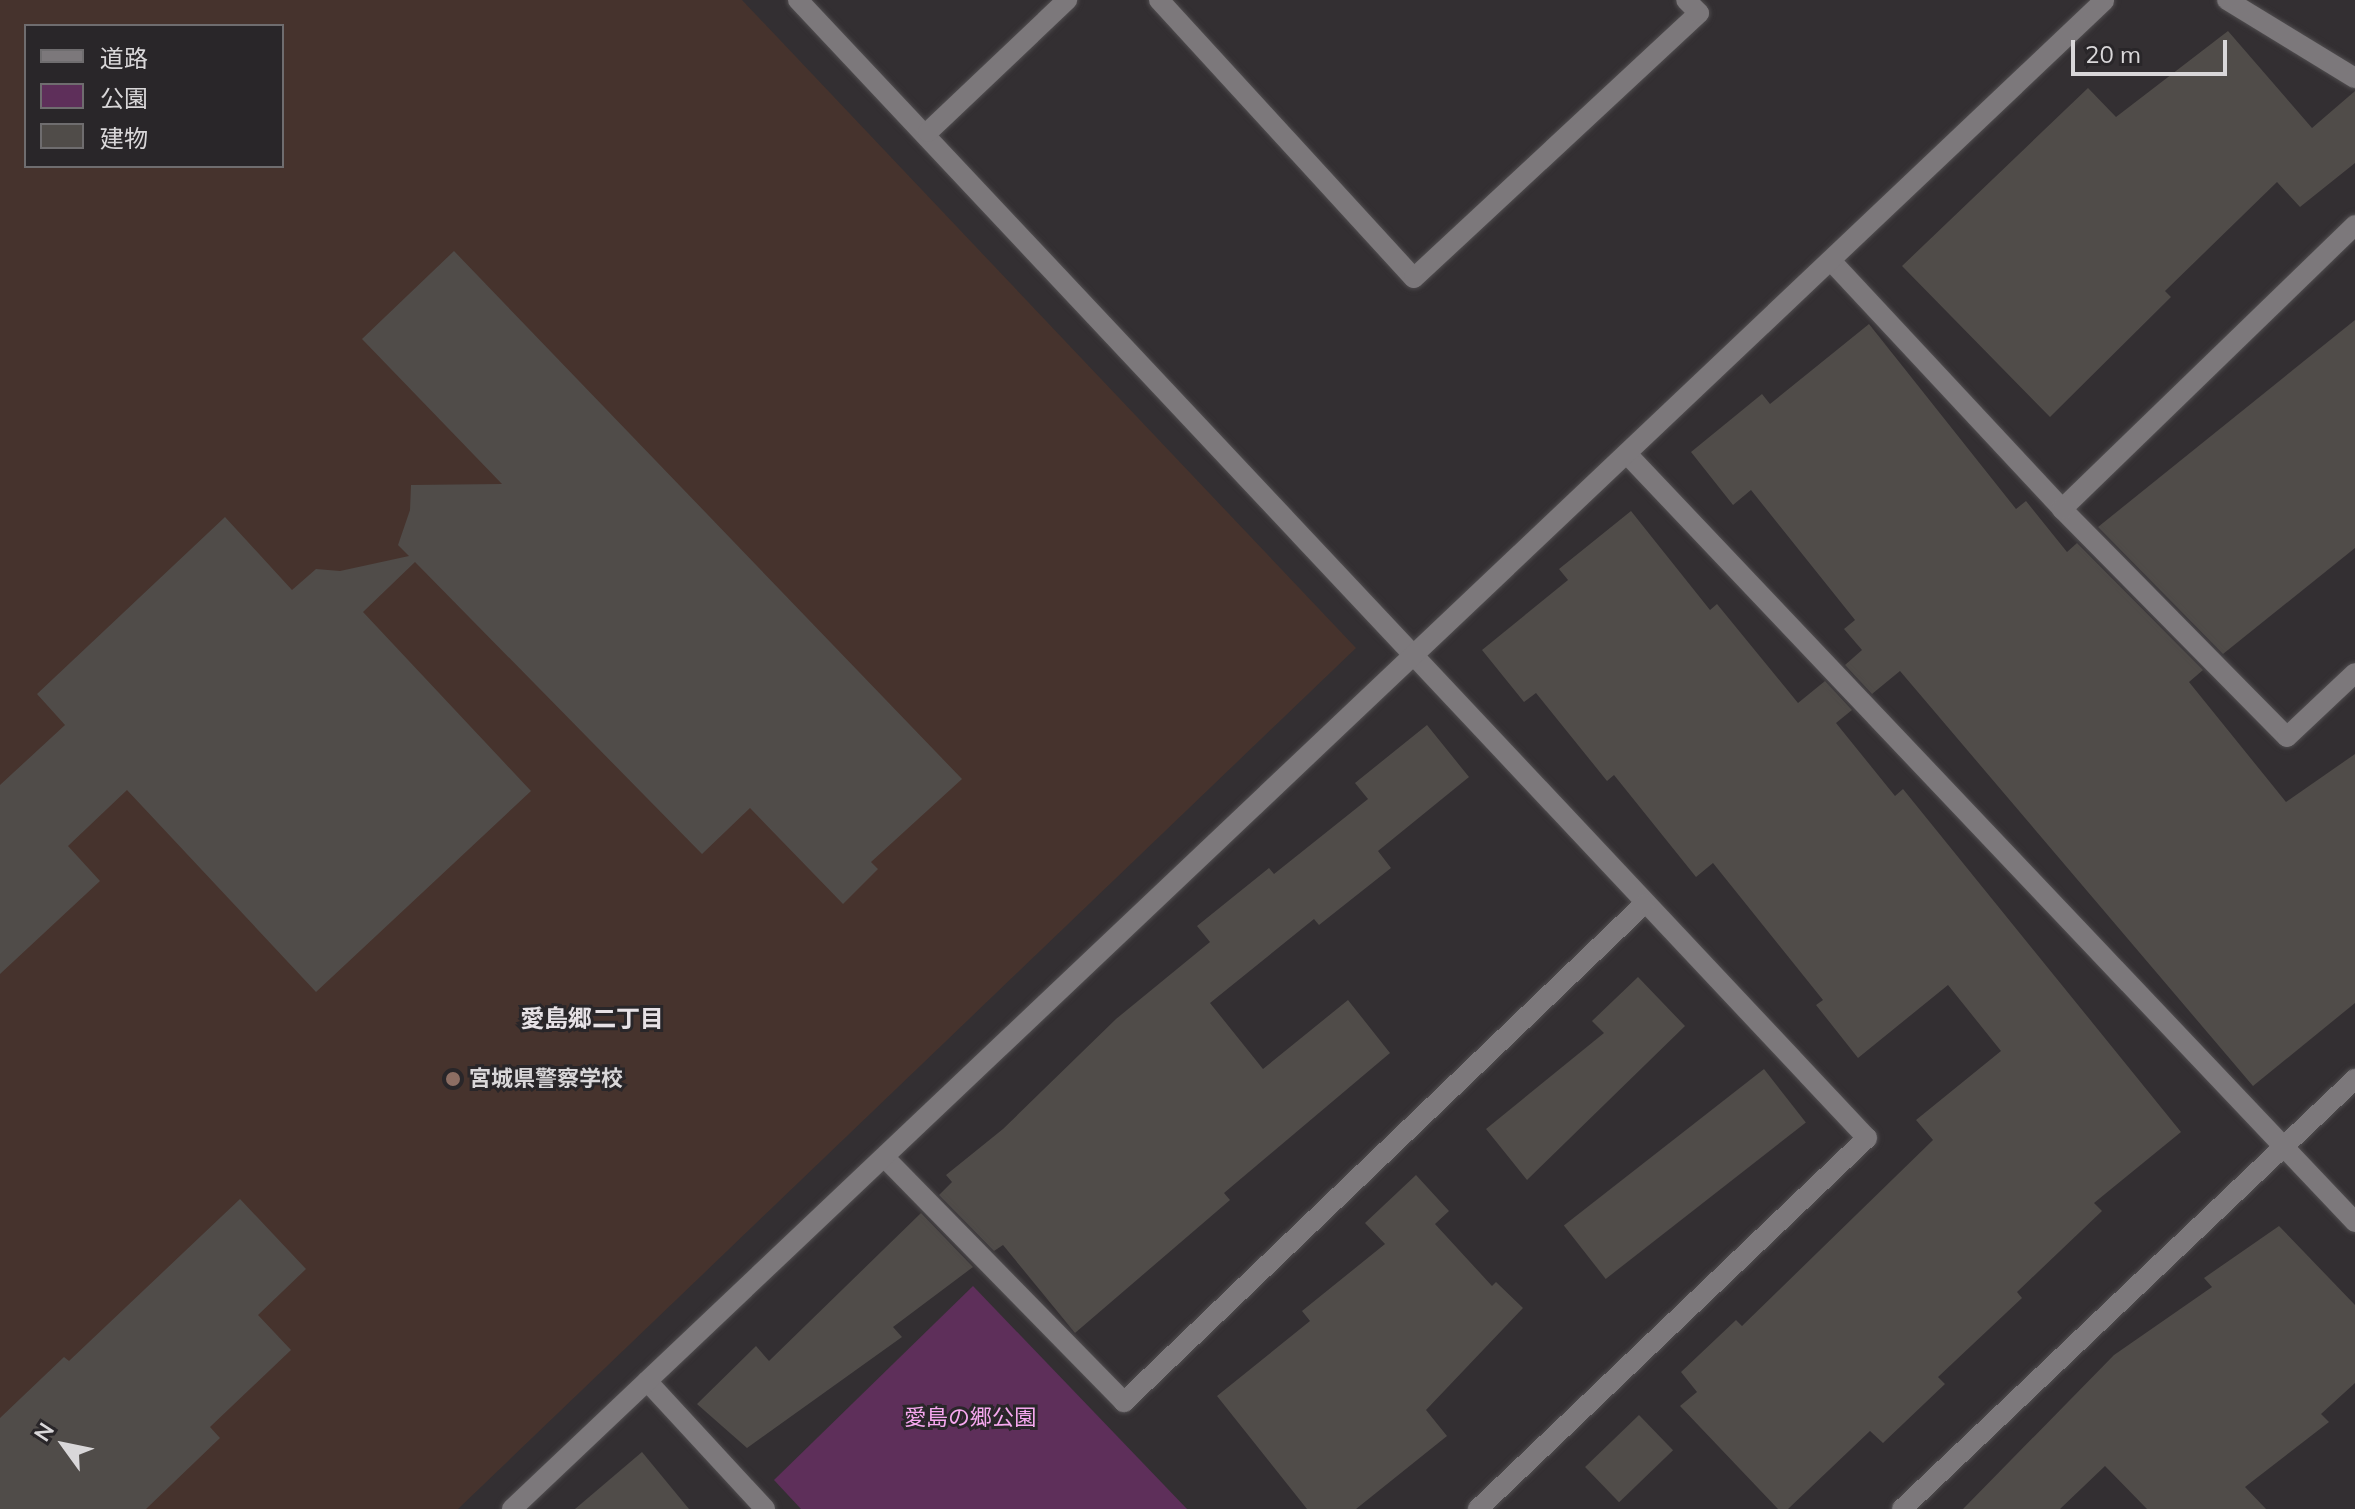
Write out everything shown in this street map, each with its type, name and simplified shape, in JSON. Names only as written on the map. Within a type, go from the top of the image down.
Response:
[{"type":"street","points":[[798,0],[928,132],[1411,658],[1867,1138],[1478,1509]]},
{"type":"street","points":[[928,132],[1067,0]]},
{"type":"street","points":[[1159,0],[1414,278],[1699,13],[1686,0]]},
{"type":"street","points":[[512,1509],[1833,263],[2105,0]]},
{"type":"street","points":[[2227,0],[2355,78]]},
{"type":"street","points":[[2062,509],[2355,225]]},
{"type":"street","points":[[1833,263],[2062,509],[2287,737],[2355,673]]},
{"type":"street","points":[[1628,455],[2286,1145],[2355,1222]]},
{"type":"street","points":[[886,1159],[1124,1402],[1644,904]]},
{"type":"street","points":[[1902,1509],[2355,1079]]},
{"type":"street","points":[[647,1381],[765,1509]]},
{"type":"shaded area","name":"宮城県警察学校","points":[[0,0],[742,0],[1356,648],[458,1509],[0,1509]]},
{"type":"green space","name":"愛島の郷公園","points":[[973,1286],[1187,1509],[801,1509],[774,1480]]},
{"type":"building","points":[[2228,31],[2312,128],[2355,91],[2355,163],[2300,207],[2277,182],[2165,291],[2171,297],[2050,417],[1902,266],[2088,88],[2116,117]]},
{"type":"building","points":[[454,251],[962,779],[871,862],[878,869],[843,904],[750,808],[702,854],[415,562],[363,612],[531,791],[316,992],[127,790],[68,846],[100,881],[0,974],[0,785],[65,725],[37,694],[225,517],[292,590],[316,569],[340,571],[409,556],[398,545],[410,510],[411,485],[502,484],[362,339]]},
{"type":"building","points":[[2355,320],[2355,548],[2223,654],[2098,527]]},
{"type":"building","points":[[1869,324],[2016,509],[2026,501],[2067,552],[2077,543],[2203,670],[2189,682],[2286,802],[2355,754],[2355,1003],[2253,1086],[1900,671],[1872,694],[1845,665],[1862,650],[1844,629],[1855,620],[1751,490],[1733,505],[1691,452],[1762,394],[1770,404]]},
{"type":"building","points":[[1631,511],[1710,610],[1717,604],[1798,703],[1825,681],[1852,710],[1836,723],[1895,796],[1903,789],[2181,1132],[2094,1203],[2102,1211],[2017,1292],[2022,1298],[1938,1377],[1945,1384],[1883,1443],[1870,1431],[1788,1509],[1778,1509],[1680,1406],[1697,1392],[1681,1372],[1736,1320],[1742,1326],[1933,1140],[1916,1120],[2001,1051],[1948,985],[1858,1058],[1816,1005],[1823,1000],[1713,863],[1696,877],[1614,775],[1607,781],[1536,693],[1524,702],[1482,650],[1568,580],[1559,569]]},
{"type":"building","points":[[1427,725],[1469,777],[1378,851],[1391,868],[1319,925],[1314,919],[1210,1003],[1263,1069],[1348,1000],[1390,1053],[1224,1193],[1230,1200],[1075,1333],[1003,1245],[994,1251],[939,1195],[952,1182],[946,1175],[1003,1129],[1116,1019],[1210,942],[1197,926],[1269,868],[1274,874],[1368,799],[1355,783]]},
{"type":"building","points":[[1638,977],[1685,1026],[1527,1180],[1486,1129],[1604,1033],[1592,1021]]},
{"type":"building","points":[[1764,1069],[1806,1123],[1606,1279],[1564,1225]]},
{"type":"building","points":[[1416,1175],[1449,1211],[1435,1224],[1492,1286],[1496,1282],[1523,1308],[1426,1410],[1447,1436],[1356,1509],[1307,1509],[1217,1396],[1310,1321],[1302,1311],[1385,1244],[1365,1223]]},
{"type":"building","points":[[240,1199],[306,1269],[258,1315],[291,1350],[210,1427],[220,1438],[146,1509],[0,1509],[0,1418],[64,1357],[69,1361]]},
{"type":"building","points":[[921,1213],[973,1267],[893,1327],[902,1337],[747,1448],[697,1404],[756,1346],[769,1361]]},
{"type":"building","points":[[2279,1226],[2355,1305],[2355,1383],[2321,1414],[2329,1422],[2245,1487],[2266,1509],[2147,1509],[2105,1466],[2060,1509],[1963,1509],[2114,1355],[2212,1287],[2204,1278]]},
{"type":"building","points":[[1639,1415],[1673,1450],[1619,1502],[1585,1467]]},
{"type":"building","points":[[642,1452],[689,1509],[575,1509]]},
{"type":"place","name":"宮城県警察学校","points":[[453,1079]]},
{"type":"district","name":"愛島郷二丁目","points":[[592,1019]]}]
